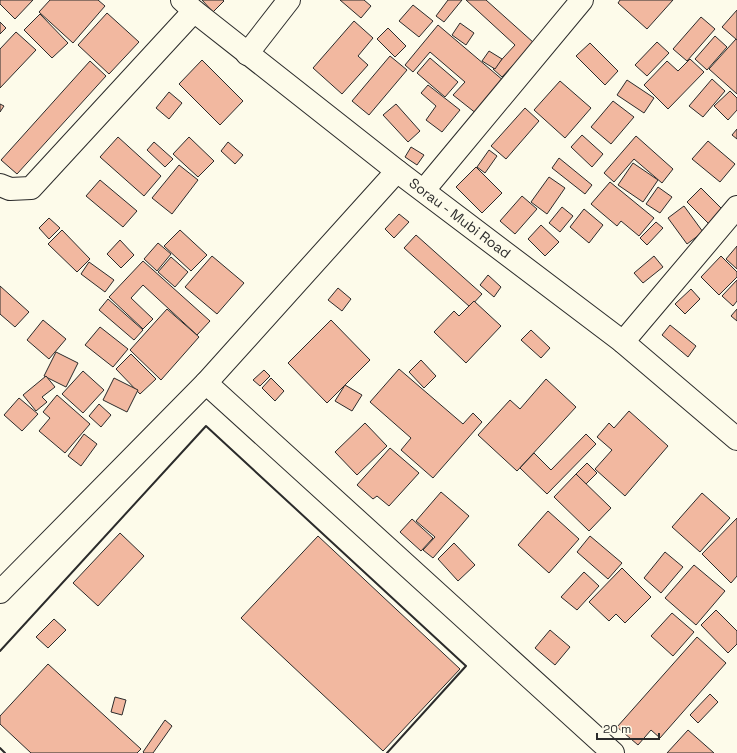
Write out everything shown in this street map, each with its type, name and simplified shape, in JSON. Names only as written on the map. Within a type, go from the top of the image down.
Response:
[{"type":"street","points":[[247,54],[289,0]]},
{"type":"street","points":[[424,190],[582,0]]},
{"type":"street","points":[[0,185],[10,189],[31,188],[188,6]]},
{"type":"street","name":"Sorau - Mubi Road","points":[[188,6],[397,171],[623,342],[737,439]]},
{"type":"street","points":[[0,592],[206,383],[397,171]]},
{"type":"street","points":[[623,342],[737,207]]},
{"type":"street","points":[[206,383],[613,753]]},
{"type":"building","points":[[0,0],[33,0],[15,19],[0,4]]},
{"type":"building","points":[[50,0],[98,0],[105,6],[73,43],[39,12]]},
{"type":"building","points":[[202,0],[223,0],[224,1],[213,12]]},
{"type":"building","points":[[340,0],[364,0],[371,6],[361,18]]},
{"type":"building","points":[[448,0],[462,0],[444,22],[436,16]]},
{"type":"building","points":[[466,0],[486,0],[534,43],[502,77],[493,69],[515,45]]},
{"type":"building","points":[[620,0],[673,0],[647,29],[618,3]]},
{"type":"building","points":[[413,5],[433,21],[419,37],[399,21]]},
{"type":"building","points":[[737,10],[737,40],[722,27]]},
{"type":"building","points":[[107,13],[139,42],[109,74],[78,45]]},
{"type":"building","points":[[40,14],[68,43],[52,58],[24,30]]},
{"type":"building","points":[[701,17],[715,29],[687,61],[673,49]]},
{"type":"building","points":[[354,21],[373,38],[358,56],[368,65],[342,94],[313,68]]},
{"type":"building","points":[[0,22],[6,28],[0,34]]},
{"type":"building","points":[[460,23],[474,33],[466,45],[452,35]]},
{"type":"building","points":[[438,25],[504,81],[477,114],[453,95],[465,82],[430,52],[413,72],[405,65]]},
{"type":"building","points":[[388,28],[406,46],[395,57],[377,39]]},
{"type":"building","points":[[16,32],[36,50],[0,88],[0,49]]},
{"type":"building","points":[[715,36],[727,47],[707,70],[695,59]]},
{"type":"building","points":[[736,39],[737,40],[737,94],[709,69]]},
{"type":"building","points":[[657,42],[669,53],[647,76],[635,65]]},
{"type":"building","points":[[590,43],[618,71],[605,85],[576,56]]},
{"type":"building","points":[[489,51],[502,59],[495,69],[482,61]]},
{"type":"building","points":[[390,56],[407,70],[369,115],[352,101]]},
{"type":"building","points":[[430,58],[458,82],[445,97],[417,73]]},
{"type":"building","points":[[690,59],[704,72],[668,109],[644,85],[667,61],[678,71]]},
{"type":"building","points":[[202,60],[243,101],[220,125],[179,84]]},
{"type":"building","points":[[90,61],[106,76],[17,174],[1,160]]},
{"type":"building","points":[[712,79],[725,91],[703,117],[689,106]]},
{"type":"building","points":[[627,80],[654,98],[644,113],[617,95]]},
{"type":"building","points":[[560,81],[591,108],[565,138],[534,110]]},
{"type":"building","points":[[428,85],[460,110],[442,132],[426,120],[436,106],[421,93]]},
{"type":"building","points":[[730,91],[737,98],[737,110],[728,120],[714,106]]},
{"type":"building","points":[[169,92],[182,103],[169,119],[156,108]]},
{"type":"building","points":[[613,101],[634,117],[611,144],[591,127]]},
{"type":"building","points":[[0,104],[4,106],[0,112]]},
{"type":"building","points":[[396,104],[420,131],[408,142],[383,115]]},
{"type":"building","points":[[525,108],[539,121],[506,159],[491,146]]},
{"type":"building","points":[[737,129],[737,139],[732,135]]},
{"type":"building","points":[[582,135],[603,154],[592,167],[571,147]]},
{"type":"building","points":[[636,136],[673,169],[662,183],[634,159],[614,182],[604,173]]},
{"type":"building","points":[[118,137],[161,176],[144,196],[100,157]]},
{"type":"building","points":[[189,137],[214,161],[198,177],[173,154]]},
{"type":"building","points":[[708,141],[735,164],[720,182],[692,159]]},
{"type":"building","points":[[154,142],[173,159],[165,167],[147,150]]},
{"type":"building","points":[[228,142],[243,155],[235,164],[221,151]]},
{"type":"building","points":[[411,147],[424,155],[417,165],[405,157]]},
{"type":"building","points":[[489,150],[497,156],[485,173],[477,167]]},
{"type":"building","points":[[559,158],[592,185],[585,194],[552,168]]},
{"type":"building","points":[[633,163],[658,180],[643,202],[618,185]]},
{"type":"building","points":[[179,165],[198,180],[172,214],[152,198]]},
{"type":"building","points":[[476,167],[502,193],[482,213],[456,187]]},
{"type":"building","points":[[549,177],[565,188],[547,214],[531,202]]},
{"type":"building","points":[[100,180],[137,211],[123,227],[86,196]]},
{"type":"building","points":[[610,182],[654,218],[639,236],[621,221],[617,226],[591,204]]},
{"type":"building","points":[[658,187],[672,197],[660,213],[646,204]]},
{"type":"building","points":[[701,188],[723,210],[709,224],[687,202]]},
{"type":"building","points":[[522,196],[537,209],[515,234],[500,221]]},
{"type":"building","points":[[684,206],[703,232],[687,244],[668,218]]},
{"type":"building","points":[[562,207],[573,216],[560,232],[549,223]]},
{"type":"building","points":[[584,209],[603,225],[589,243],[570,227]]},
{"type":"building","points":[[399,214],[409,222],[394,238],[385,229]]},
{"type":"building","points":[[49,218],[60,228],[49,239],[39,228]]},
{"type":"building","points":[[656,222],[663,228],[647,245],[640,238]]},
{"type":"building","points":[[541,225],[559,242],[545,256],[528,239]]},
{"type":"building","points":[[62,230],[90,259],[77,272],[48,244]]},
{"type":"building","points":[[180,230],[207,255],[191,271],[164,246]]},
{"type":"building","points":[[416,235],[482,294],[470,307],[404,248]]},
{"type":"building","points":[[120,240],[134,255],[121,268],[107,254]]},
{"type":"building","points":[[158,243],[171,254],[157,271],[144,259]]},
{"type":"building","points":[[737,246],[737,269],[726,259]]},
{"type":"building","points":[[212,256],[244,283],[217,314],[185,287]]},
{"type":"building","points":[[654,256],[663,267],[643,283],[634,273]]},
{"type":"building","points":[[721,256],[737,272],[737,277],[719,295],[701,277]]},
{"type":"building","points":[[171,257],[188,272],[175,287],[158,272]]},
{"type":"building","points":[[143,261],[210,321],[197,335],[143,285],[131,298],[153,319],[143,329],[109,297]]},
{"type":"building","points":[[89,262],[114,280],[105,292],[81,274]]},
{"type":"building","points":[[488,275],[501,287],[494,297],[480,285]]},
{"type":"building","points":[[737,280],[737,301],[733,306],[722,296]]},
{"type":"building","points":[[0,286],[29,312],[15,327],[0,314]]},
{"type":"building","points":[[338,288],[351,299],[342,311],[328,300]]},
{"type":"building","points":[[691,289],[700,299],[685,314],[675,304]]},
{"type":"building","points":[[108,299],[143,330],[134,340],[99,310]]},
{"type":"building","points":[[474,301],[501,326],[466,363],[434,332],[454,311],[459,316]]},
{"type":"building","points":[[167,309],[199,337],[161,380],[130,350]]},
{"type":"building","points":[[737,309],[737,321],[731,316]]},
{"type":"building","points":[[43,320],[66,339],[49,359],[27,340]]},
{"type":"building","points":[[331,320],[370,360],[327,403],[288,363]]},
{"type":"building","points":[[670,325],[696,346],[688,357],[662,335]]},
{"type":"building","points":[[100,327],[128,349],[113,367],[85,345]]},
{"type":"building","points":[[531,330],[550,348],[541,358],[521,340]]},
{"type":"building","points":[[56,352],[78,363],[66,387],[44,376]]},
{"type":"building","points":[[131,354],[156,379],[140,394],[116,369]]},
{"type":"building","points":[[421,360],[436,376],[424,388],[409,372]]},
{"type":"building","points":[[399,369],[463,424],[473,413],[482,422],[433,478],[401,450],[411,438],[370,402]]},
{"type":"building","points":[[264,370],[270,376],[260,386],[253,380]]},
{"type":"building","points":[[83,371],[104,390],[83,413],[62,394]]},
{"type":"building","points":[[46,376],[55,387],[42,397],[47,402],[36,411],[23,395]]},
{"type":"building","points":[[114,378],[138,390],[127,412],[103,400]]},
{"type":"building","points":[[271,378],[284,391],[275,401],[262,388]]},
{"type":"building","points":[[546,379],[576,407],[517,471],[478,435],[510,400],[520,409]]},
{"type":"building","points":[[345,385],[362,395],[352,411],[335,401]]},
{"type":"building","points":[[57,395],[90,424],[65,453],[39,431],[50,418],[43,412]]},
{"type":"building","points":[[19,398],[38,414],[22,431],[4,415]]},
{"type":"building","points":[[99,404],[111,415],[101,427],[89,416]]},
{"type":"building","points":[[629,411],[668,446],[625,496],[595,469],[612,450],[597,437],[609,423],[614,428]]},
{"type":"building","points":[[365,423],[387,446],[357,475],[335,452]]},
{"type":"building","points":[[84,434],[97,444],[81,466],[68,456]]},
{"type":"building","points":[[586,434],[596,444],[547,494],[520,468],[534,453],[551,470]]},
{"type":"building","points":[[390,448],[419,473],[389,506],[377,496],[373,499],[357,485]]},
{"type":"building","points":[[587,463],[597,473],[586,484],[576,474]]},
{"type":"building","points":[[576,474],[611,508],[589,531],[554,497]]},
{"type":"building","points":[[441,492],[469,516],[433,558],[423,550],[435,537],[416,521]]},
{"type":"building","points":[[702,493],[730,518],[700,552],[672,527]]},
{"type":"building","points":[[548,511],[579,539],[549,573],[518,545]]},
{"type":"building","points":[[737,518],[737,576],[731,583],[702,554]]},
{"type":"building","points":[[412,519],[433,538],[421,551],[400,532]]},
{"type":"building","points":[[120,533],[144,556],[98,606],[73,583]]},
{"type":"building","points":[[318,536],[460,669],[383,751],[241,618]]},
{"type":"building","points":[[590,536],[622,563],[608,579],[577,552]]},
{"type":"building","points":[[454,543],[475,565],[458,581],[438,559]]},
{"type":"building","points":[[665,552],[683,567],[661,593],[644,578]]},
{"type":"building","points":[[694,565],[725,591],[696,625],[665,598]]},
{"type":"building","points":[[622,568],[651,597],[625,623],[616,614],[609,621],[589,602]]},
{"type":"building","points":[[584,572],[599,586],[577,610],[561,597]]},
{"type":"building","points":[[716,610],[737,631],[737,644],[728,653],[701,625]]},
{"type":"building","points":[[672,613],[694,632],[673,656],[651,636]]},
{"type":"building","points":[[54,619],[66,630],[48,648],[36,637]]},
{"type":"building","points":[[550,630],[570,647],[555,665],[535,648]]},
{"type":"building","points":[[697,637],[726,663],[660,738],[651,730],[638,745],[617,727]]},
{"type":"building","points":[[48,664],[141,749],[137,753],[31,753],[0,724],[0,716]]},
{"type":"building","points":[[710,694],[718,702],[698,723],[690,715]]},
{"type":"building","points":[[115,697],[126,700],[122,715],[111,712]]},
{"type":"building","points":[[165,720],[172,726],[153,753],[144,753],[143,752]]},
{"type":"building","points":[[688,730],[714,753],[667,753]]},
{"type":"wall","points":[[0,651],[206,426],[466,666],[387,753]]},
{"type":"wall","points":[[0,748],[5,753]]}]
